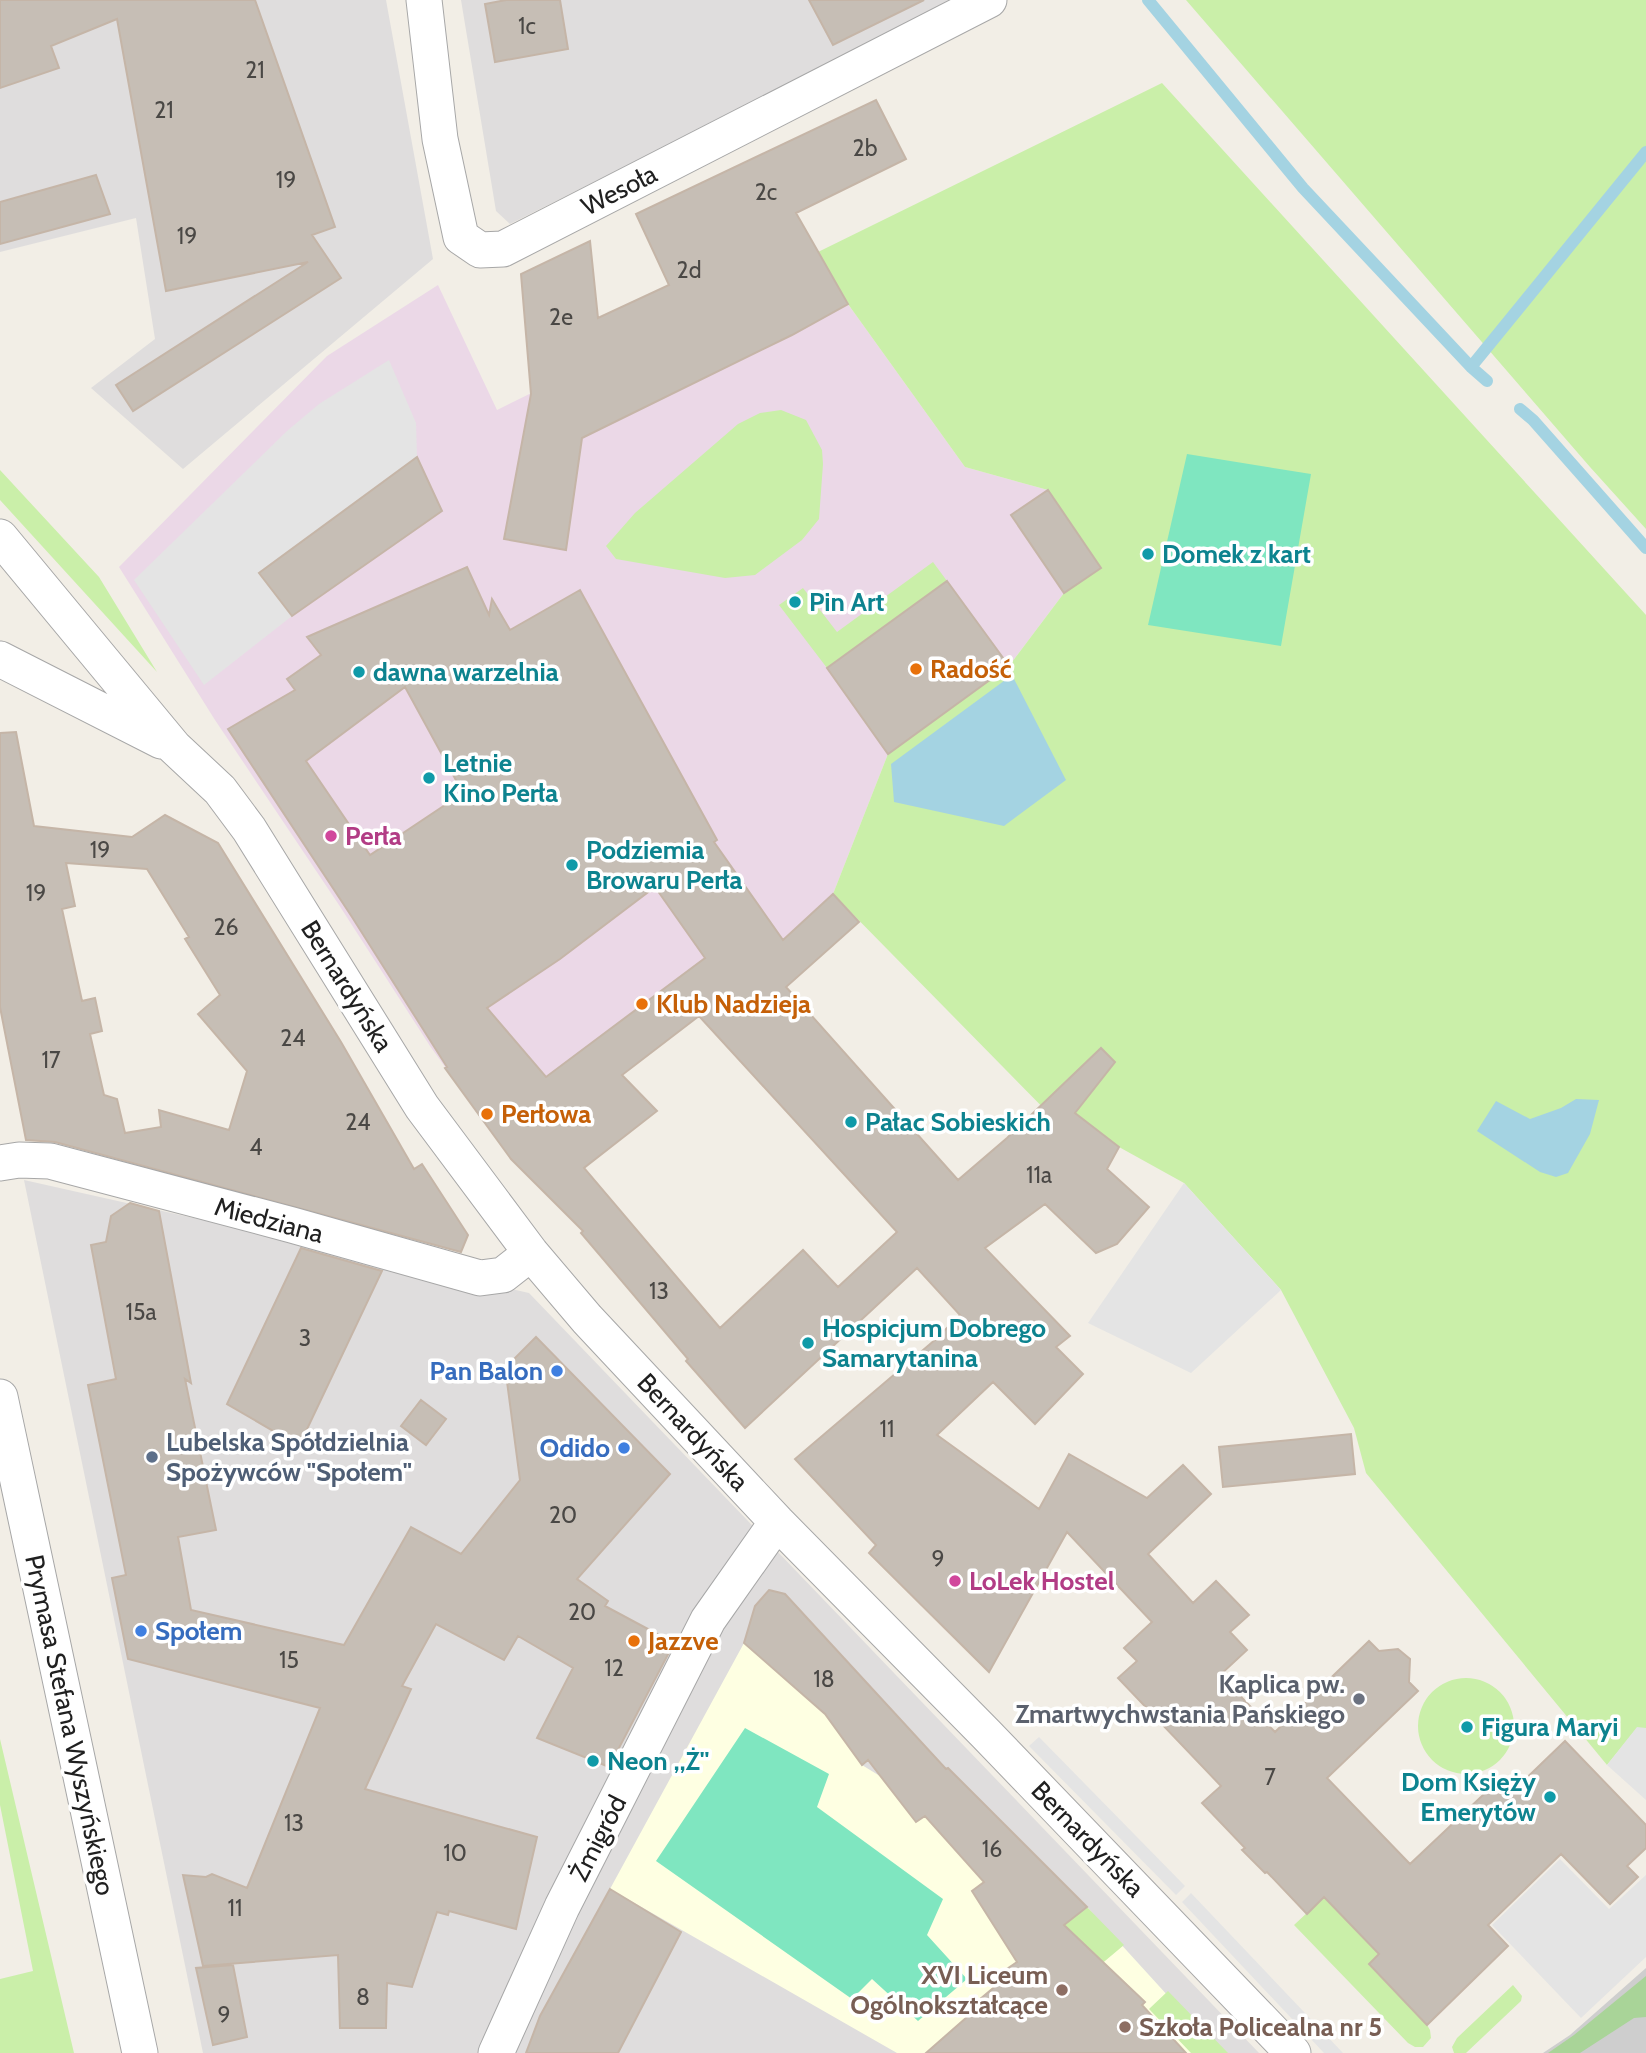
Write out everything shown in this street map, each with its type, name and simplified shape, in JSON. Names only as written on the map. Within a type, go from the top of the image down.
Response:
[{"type":"street","name":"Wesoła","points":[[424,0],[440,139],[461,237],[480,250],[503,250],[989,0]]},
{"type":"street","name":"Bernardyńska","points":[[0,537],[174,747],[220,790],[249,828],[422,1107],[531,1253],[587,1319],[777,1522],[1293,2053]]},
{"type":"street","name":"Bernardyńska","points":[[0,659],[174,747]]},
{"type":"street","name":"Miedziana","points":[[0,1163],[19,1160],[50,1161],[480,1278],[503,1275],[531,1253]]},
{"type":"street","name":"Prymasa Stefana Wyszyńskiego","points":[[0,1398],[141,2053]]},
{"type":"street","name":"Żmigród","points":[[496,2053],[562,1907],[708,1620],[777,1522]]},
{"type":"shaded area","points":[[0,0],[386,0],[433,259],[183,469],[91,388],[155,339],[136,218],[0,252]]},
{"type":"shaded area","points":[[461,0],[958,0],[510,224],[496,211]]},
{"type":"shaded area","points":[[818,252],[848,304],[965,467],[1048,490],[1011,516],[1064,593],[1009,666],[888,754],[833,894],[699,1016],[511,1159],[430,1046],[215,720],[119,567],[327,356],[438,285],[497,410]]},
{"type":"shaded area","points":[[389,360],[416,423],[417,457],[260,573],[292,616],[204,685],[134,580],[287,431],[319,404]]},
{"type":"shaded area","points":[[24,1180],[529,1293],[1259,2053],[203,2053]]},
{"type":"shaded area","points":[[1184,1183],[1281,1290],[1191,1373],[1088,1323]]},
{"type":"shaded area","points":[[744,1643],[825,1714],[862,1765],[883,1778],[916,1822],[925,1816],[984,1882],[972,1891],[1017,1962],[1087,1907],[1220,2053],[897,2053],[610,1889]]},
{"type":"shaded area","points":[[1637,1727],[1646,1728],[1646,1800],[1607,1765]]},
{"type":"shaded area","points":[[1039,1737],[1185,1886],[1176,1895],[1029,1746]]},
{"type":"shaded area","points":[[1560,1859],[1609,1909],[1646,1875],[1646,1957],[1581,2018],[1492,1925]]},
{"type":"shaded area","points":[[1191,1893],[1343,2053],[1324,2053],[1182,1902]]},
{"type":"shaded area","points":[[1646,1968],[1646,2053],[1543,2053],[1570,2035]]},
{"type":"green space","points":[[1186,0],[1646,0],[1646,529],[1590,467]]},
{"type":"green space","points":[[1162,83],[1646,615],[1646,1728],[1637,1728],[1607,1765],[1366,1473],[1354,1428],[1281,1290],[1184,1183],[1119,1147],[1079,1116],[1064,1129],[833,894],[888,754],[1009,666],[1064,593],[1048,490],[965,467],[848,304],[818,252]]},
{"type":"green space","points":[[781,410],[806,420],[822,450],[819,519],[802,540],[755,575],[725,578],[616,559],[606,546],[635,513],[738,424],[760,413]]},
{"type":"green space","points":[[1187,454],[1311,474],[1281,646],[1148,625]]},
{"type":"green space","points":[[0,470],[99,577],[157,672],[0,500]]},
{"type":"green space","points":[[933,562],[947,581],[827,668],[779,605],[803,588],[837,632]]},
{"type":"green space","points":[[1466,1678],[1484,1682],[1500,1692],[1510,1708],[1514,1726],[1510,1744],[1500,1760],[1484,1770],[1466,1774],[1448,1770],[1432,1760],[1422,1744],[1418,1726],[1422,1708],[1432,1692],[1448,1682]]},
{"type":"green space","points":[[745,1728],[829,1774],[817,1807],[943,1899],[927,1935],[967,1979],[918,2021],[872,1979],[852,1999],[656,1861]]},
{"type":"green space","points":[[0,1739],[74,2053],[0,2053],[0,1979],[33,1971],[0,1805]]},
{"type":"green space","points":[[1324,1897],[1379,1954],[1369,1965],[1427,2025],[1431,2038],[1423,2047],[1408,2043],[1294,1925]]},
{"type":"green space","points":[[1087,1907],[1124,1945],[1099,1966],[1062,1926]]},
{"type":"green space","points":[[1646,1976],[1646,2017],[1634,2018],[1580,2053],[1548,2053],[1574,2035]]},
{"type":"green space","points":[[1513,1985],[1522,1996],[1521,2001],[1466,2053],[1454,2053],[1452,2047],[1457,2038]]},
{"type":"green space","points":[[1168,1991],[1228,2053],[1191,2053],[1149,2009]]},
{"type":"water","points":[[1012,675],[1066,780],[1004,826],[894,802],[891,764]]},
{"type":"water","points":[[1576,1099],[1599,1100],[1590,1134],[1568,1173],[1556,1177],[1540,1172],[1477,1131],[1496,1101],[1530,1119],[1561,1108]]},
{"type":"building","points":[[0,0],[255,0],[335,227],[312,235],[341,278],[133,411],[116,385],[308,262],[166,291],[117,19],[51,46],[59,68],[0,88]]},
{"type":"building","points":[[506,0],[560,0],[568,49],[495,62],[485,4]]},
{"type":"building","points":[[809,0],[924,0],[833,45]]},
{"type":"building","points":[[876,100],[906,159],[796,213],[848,304],[792,335],[582,438],[566,550],[504,539],[531,394],[521,274],[590,241],[598,318],[669,285],[636,214]]},
{"type":"building","points":[[96,175],[110,214],[0,244],[0,202]]},
{"type":"building","points":[[417,457],[442,511],[292,616],[259,573]]},
{"type":"building","points":[[1048,490],[1101,568],[1064,593],[1011,515]]},
{"type":"building","points":[[467,567],[489,615],[492,599],[510,630],[580,590],[717,840],[714,842],[783,940],[833,894],[859,922],[786,987],[958,1180],[1007,1138],[1101,1048],[1115,1062],[1075,1113],[1119,1147],[1107,1169],[1149,1207],[1117,1244],[1096,1253],[1045,1204],[985,1248],[1070,1336],[1056,1347],[1083,1374],[1035,1424],[993,1382],[937,1435],[1039,1509],[1069,1454],[1147,1498],[1183,1465],[1211,1494],[1148,1554],[1193,1603],[1216,1581],[1249,1615],[1230,1632],[1247,1650],[1220,1675],[1275,1732],[1369,1641],[1379,1651],[1398,1649],[1410,1659],[1409,1682],[1418,1691],[1327,1778],[1410,1864],[1501,1778],[1513,1791],[1565,1741],[1646,1825],[1646,1848],[1627,1866],[1638,1877],[1610,1904],[1561,1854],[1488,1925],[1508,1946],[1427,2025],[1369,1964],[1379,1954],[1324,1897],[1307,1914],[1242,1850],[1245,1848],[1202,1803],[1221,1786],[1118,1678],[1137,1661],[1124,1648],[1152,1622],[1067,1532],[989,1672],[869,1553],[876,1545],[795,1459],[936,1339],[960,1315],[917,1268],[745,1428],[686,1361],[688,1359],[581,1233],[583,1231],[511,1159],[445,1068],[447,1067],[352,917],[228,729],[295,690],[287,679],[321,655],[307,637]],"holes":[[[405,687],[463,793],[370,855],[306,761]],[[655,887],[705,958],[546,1077],[487,1008],[560,959]],[[699,1016],[897,1232],[838,1287],[803,1250],[720,1328],[584,1168],[657,1111],[622,1075]]]},
{"type":"building","points":[[947,581],[1009,666],[888,754],[827,668]]},
{"type":"building","points":[[16,732],[34,826],[132,837],[165,815],[218,843],[341,1042],[414,1169],[422,1164],[468,1235],[461,1252],[55,1142],[26,1140],[0,1007],[0,733]],"holes":[[[66,863],[147,869],[189,937],[185,939],[220,995],[198,1014],[247,1071],[229,1130],[159,1110],[161,1127],[125,1133],[117,1099],[104,1095],[90,1034],[102,1031],[95,998],[82,1001],[62,909],[75,906]]]},
{"type":"building","points":[[130,1203],[159,1211],[191,1383],[185,1379],[216,1530],[178,1537],[191,1610],[344,1645],[411,1527],[461,1554],[520,1480],[506,1374],[511,1362],[536,1337],[670,1474],[577,1579],[608,1601],[605,1606],[674,1643],[609,1767],[537,1738],[573,1668],[518,1636],[504,1660],[436,1624],[402,1686],[411,1689],[365,1789],[537,1837],[516,1929],[449,1911],[448,1915],[437,1912],[412,1987],[387,1983],[386,2028],[340,2028],[338,1955],[203,1966],[183,1875],[206,1877],[212,1874],[247,1888],[320,1708],[128,1659],[112,1578],[126,1575],[88,1385],[116,1379],[91,1245],[106,1242],[111,1216]]},
{"type":"building","points":[[301,1248],[382,1271],[299,1446],[227,1404]]},
{"type":"building","points":[[421,1400],[446,1419],[426,1445],[401,1426]]},
{"type":"building","points":[[1351,1434],[1355,1474],[1223,1487],[1219,1447]]},
{"type":"building","points":[[769,1590],[785,1594],[946,1769],[948,1768],[1087,1907],[1064,1925],[1145,2002],[1142,2005],[1186,2053],[926,2053],[975,2010],[972,2006],[1005,1978],[1001,1973],[1017,1962],[972,1891],[984,1882],[925,1816],[916,1822],[868,1760],[862,1765],[825,1714],[744,1643],[755,1606]]},
{"type":"building","points":[[610,1889],[681,1932],[618,2053],[526,2053],[540,2016]]},
{"type":"building","points":[[233,1965],[247,2037],[213,2045],[196,1968]]},
{"type":"waterway","points":[[1148,0],[1303,188],[1487,381]]},
{"type":"waterway","points":[[1471,367],[1646,152]]},
{"type":"waterway","points":[[1520,409],[1533,420],[1646,548]]},
{"type":"place","name":"Domek z kart","points":[[1148,554]]},
{"type":"place","name":"Pin Art","points":[[795,602]]},
{"type":"place","name":"Radość","points":[[916,669]]},
{"type":"place","name":"dawna warzelnia","points":[[359,672]]},
{"type":"place","name":"Letnie Kino Perła","points":[[429,778]]},
{"type":"place","name":"Perła","points":[[331,836]]},
{"type":"place","name":"Podziemia Browaru Perła","points":[[572,865]]},
{"type":"place","name":"Klub Nadzieja","points":[[642,1004]]},
{"type":"place","name":"Perłowa","points":[[487,1114]]},
{"type":"place","name":"Pałac Sobieskich","points":[[851,1122]]},
{"type":"place","name":"Hospicjum Dobrego Samarytanina","points":[[808,1343]]},
{"type":"place","name":"Pan Balon","points":[[557,1371]]},
{"type":"place","name":"Odido","points":[[624,1448]]},
{"type":"place","name":"Lubelska Spółdzielnia Spożywców \"Społem\"","points":[[152,1457]]},
{"type":"place","name":"LoLek Hostel","points":[[955,1581]]},
{"type":"place","name":"Społem","points":[[141,1631]]},
{"type":"place","name":"Jazzve","points":[[634,1641]]},
{"type":"place","name":"Kaplica pw. Zmartwychwstania Pańskiego","points":[[1359,1699]]},
{"type":"place","name":"Figura Maryi","points":[[1467,1727]]},
{"type":"place","name":"Neon ,,Ż''","points":[[593,1761]]},
{"type":"place","name":"Dom Księży Emerytów","points":[[1550,1797]]},
{"type":"place","name":"XVI Liceum Ogólnokształcące","points":[[1062,1990]]},
{"type":"place","name":"Szkoła Policealna nr 5","points":[[1125,2027]]}]
